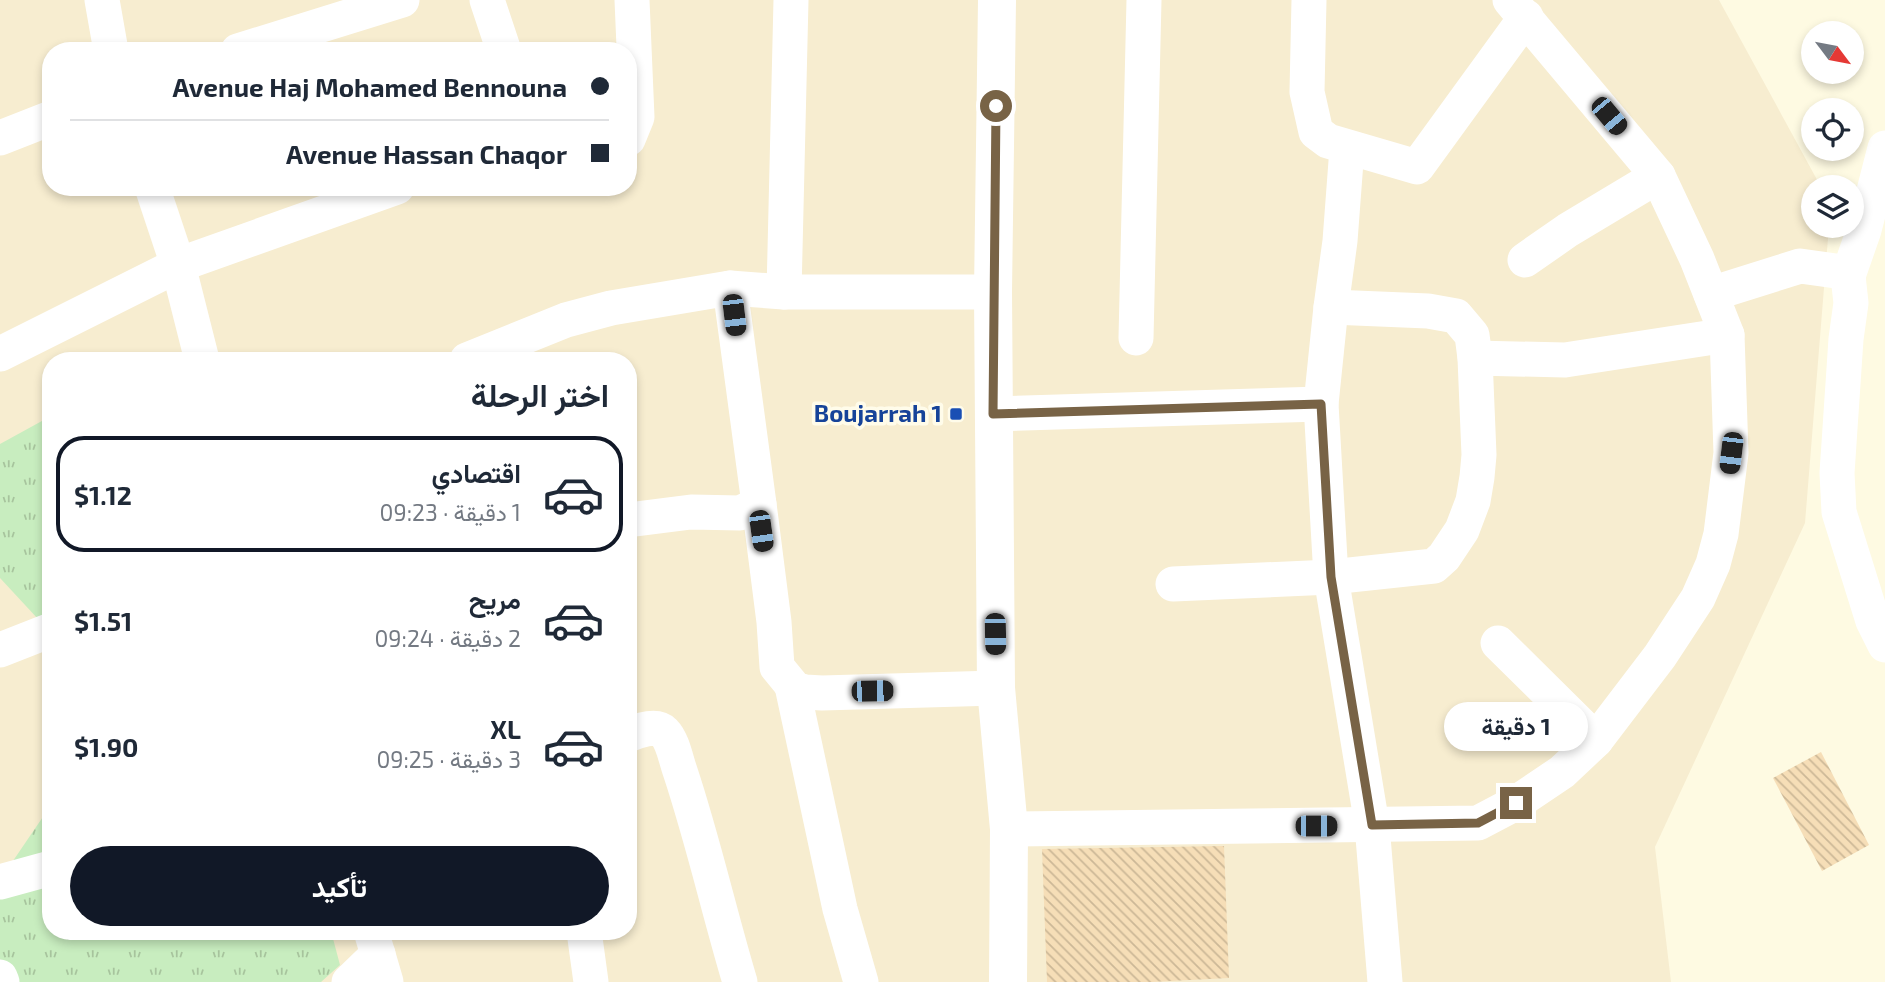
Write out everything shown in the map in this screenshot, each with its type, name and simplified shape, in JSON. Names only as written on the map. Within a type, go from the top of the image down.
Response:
[{"type":"street","points":[[102,0],[109,42]]},
{"type":"street","points":[[267,42],[402,0]]},
{"type":"street","points":[[487,0],[501,42]]},
{"type":"street","points":[[632,0],[634,42]]},
{"type":"street","points":[[784,292],[791,0]]},
{"type":"street","points":[[997,0],[993,292],[996,688],[1009,829],[1008,982]]},
{"type":"street","points":[[1136,338],[1144,0]]},
{"type":"street","points":[[1009,829],[1478,823],[1516,803],[1562,772],[1596,740],[1660,656],[1698,598],[1713,564],[1721,534],[1731,453],[1727,335],[1712,295],[1658,176],[1518,9],[1417,167],[1347,148],[1320,136],[1312,122],[1307,92],[1309,0]]},
{"type":"street","points":[[0,138],[42,122]]},
{"type":"street","points":[[1347,148],[1340,241],[1321,404],[1331,577],[1372,825],[1385,982]]},
{"type":"street","points":[[1885,148],[1864,230],[1848,276],[1851,303],[1837,473],[1839,512],[1873,621],[1885,645]]},
{"type":"street","points":[[1525,260],[1568,230],[1658,176]]},
{"type":"street","points":[[155,196],[178,265],[200,352]]},
{"type":"street","points":[[0,354],[178,265],[372,196]]},
{"type":"street","points":[[1712,295],[1800,266],[1836,271],[1848,276]]},
{"type":"street","points":[[730,288],[774,622],[777,667],[792,686],[840,909],[861,982]]},
{"type":"street","points":[[487,352],[577,317],[611,308],[730,288],[784,292],[993,292]]},
{"type":"street","points":[[1173,584],[1331,577],[1434,566],[1451,547],[1468,516],[1477,477],[1479,455],[1472,335],[1456,316],[1428,311],[1331,306]]},
{"type":"street","points":[[1475,358],[1565,360],[1727,335]]},
{"type":"street","points":[[993,414],[1321,404]]},
{"type":"street","points":[[637,519],[691,512],[740,513],[759,504]]},
{"type":"street","points":[[0,650],[42,634]]},
{"type":"street","points":[[1498,643],[1596,740]]},
{"type":"street","points":[[792,686],[805,692],[822,693],[996,688]]},
{"type":"street","points":[[637,733],[658,729],[665,733],[671,746],[687,793],[740,982]]},
{"type":"street","points":[[0,882],[42,870]]},
{"type":"street","points":[[584,940],[591,982]]},
{"type":"street","points":[[349,982],[378,956]]},
{"type":"shaded area","points":[[0,0],[1719,0],[1801,150],[1801,161],[1807,161],[1814,175],[1801,175],[1801,238],[1828,238],[1805,523],[1655,847],[1671,982],[0,982]]},
{"type":"green space","points":[[42,421],[42,623],[0,578],[0,444]]},
{"type":"green space","points":[[42,818],[42,940],[333,940],[340,965],[321,982],[0,982],[0,880]]},
{"type":"building","points":[[1821,752],[1869,845],[1822,871],[1773,778]]},
{"type":"building","points":[[1224,846],[1229,978],[1151,982],[1047,982],[1042,849]]},
{"type":"place","name":"Boujarrah 1","points":[[956,414]]},
{"type":"route","points":[[996,106],[993,414],[1321,404],[1331,577],[1372,825],[1478,823],[1516,803]]}]
